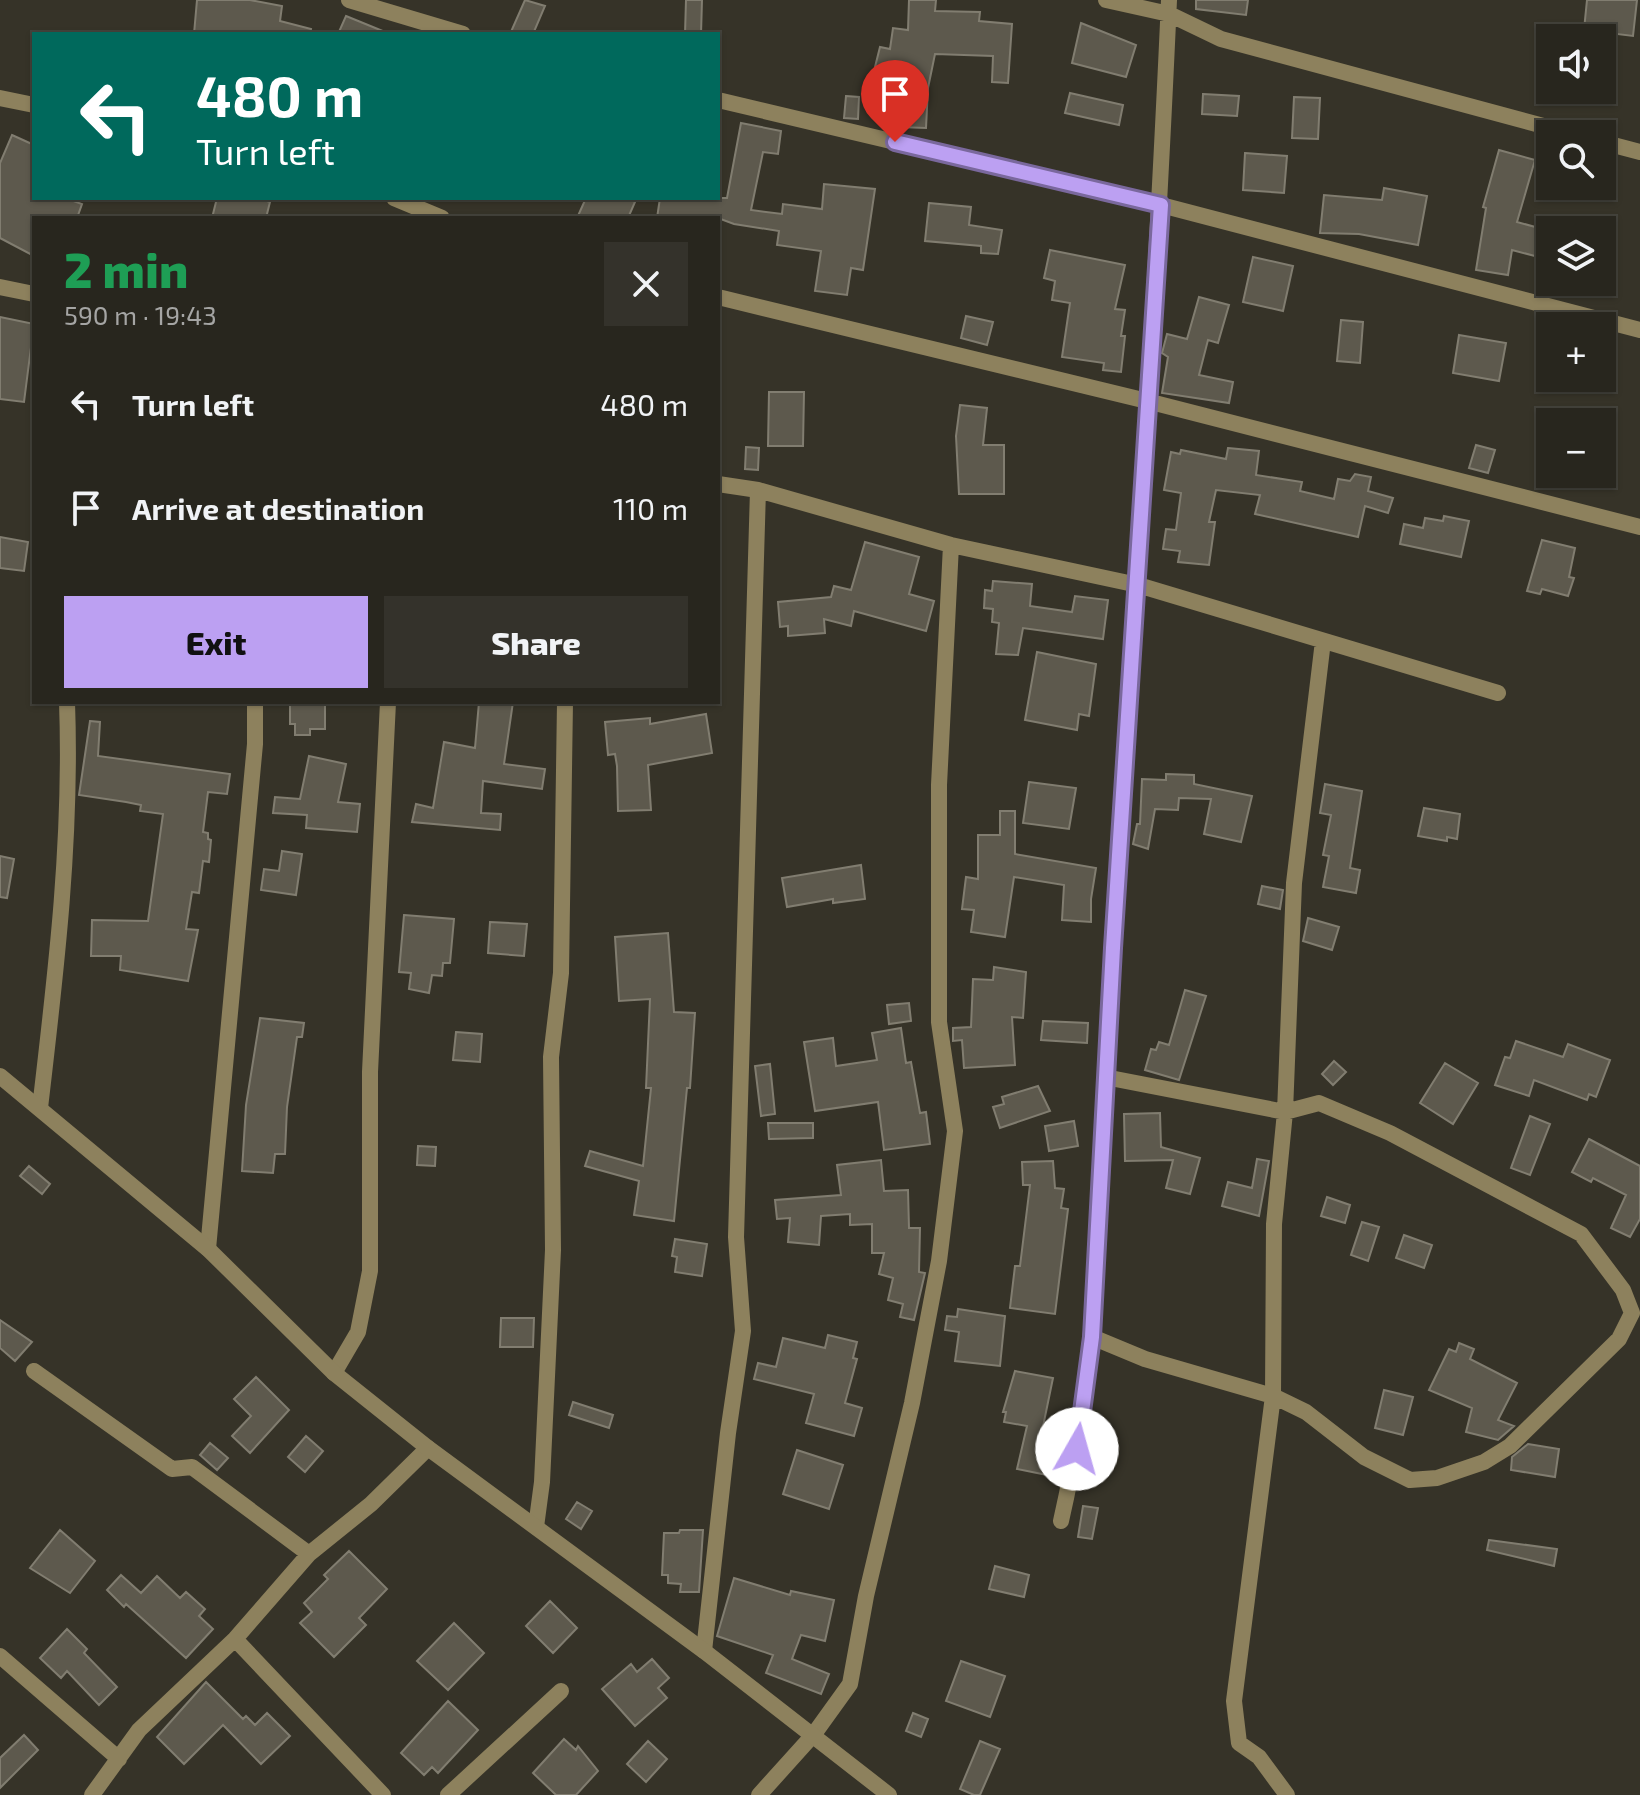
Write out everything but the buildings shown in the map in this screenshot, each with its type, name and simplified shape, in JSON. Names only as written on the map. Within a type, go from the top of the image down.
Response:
[{"type":"street","points":[[349,0],[456,32]]},
{"type":"street","points":[[1106,0],[1169,7],[1221,39],[1536,124]]},
{"type":"street","points":[[1061,1521],[1077,1449],[1092,1337],[1105,1077],[1161,205],[1169,7]]},
{"type":"street","points":[[0,98],[32,105]]},
{"type":"street","points":[[720,100],[1161,205],[1640,330]]},
{"type":"street","points":[[1616,146],[1640,152]]},
{"type":"street","points":[[399,200],[437,216]]},
{"type":"street","points":[[0,287],[32,294]]},
{"type":"street","points":[[720,297],[1147,401],[1640,527]]},
{"type":"street","points":[[720,484],[758,490],[951,545],[1138,585],[1498,693]]},
{"type":"street","points":[[704,1651],[717,1557],[728,1433],[743,1331],[736,1237],[758,490]]},
{"type":"street","points":[[759,1795],[814,1734],[850,1684],[866,1596],[912,1403],[939,1261],[955,1131],[939,1022],[939,785],[951,545]]},
{"type":"street","points":[[1287,1795],[1259,1757],[1239,1743],[1234,1701],[1273,1396],[1274,1224],[1285,1112],[1294,883],[1323,641]]},
{"type":"street","points":[[40,1108],[61,933],[70,781],[67,704]]},
{"type":"street","points":[[208,1249],[255,744],[255,704]]},
{"type":"street","points":[[334,1373],[358,1332],[370,1271],[370,1072],[388,704]]},
{"type":"street","points":[[536,1527],[542,1482],[553,1250],[551,1057],[561,973],[565,704]]},
{"type":"street","points":[[0,1076],[208,1249],[334,1373],[428,1448],[814,1734],[889,1795]]},
{"type":"street","points":[[1092,1337],[1145,1359],[1273,1396],[1306,1412],[1364,1457],[1410,1480],[1437,1478],[1484,1462],[1510,1446],[1619,1339],[1632,1313],[1623,1290],[1581,1234],[1390,1133],[1319,1103],[1285,1112],[1105,1077]]},
{"type":"street","points":[[34,1371],[172,1469],[192,1467],[309,1554]]},
{"type":"street","points":[[92,1795],[139,1730],[235,1639],[309,1554],[371,1504],[428,1448]]},
{"type":"street","points":[[235,1639],[383,1795]]},
{"type":"street","points":[[0,1656],[119,1759]]},
{"type":"street","points":[[448,1795],[561,1691]]},
{"type":"route","points":[[895,142],[1161,205],[1113,948],[1092,1337],[1077,1449]]}]
